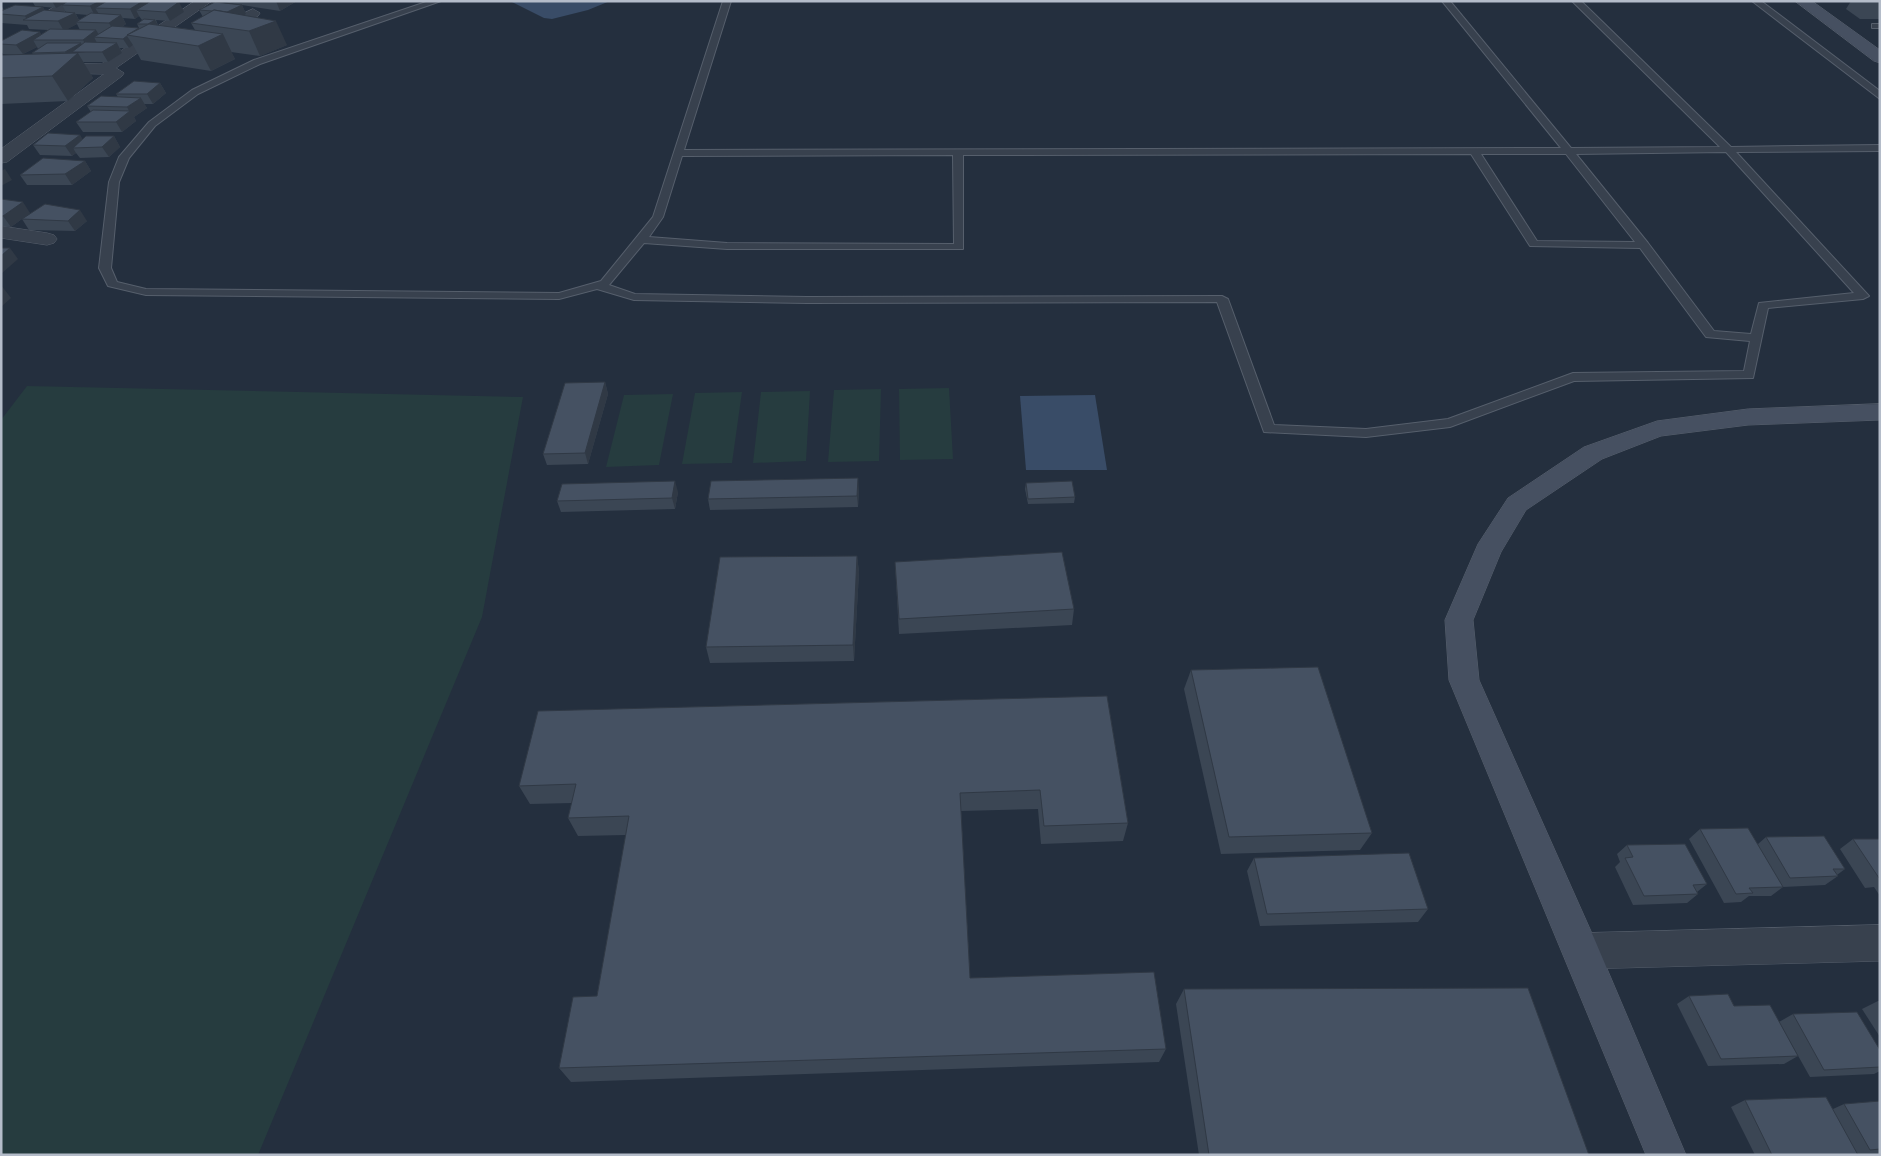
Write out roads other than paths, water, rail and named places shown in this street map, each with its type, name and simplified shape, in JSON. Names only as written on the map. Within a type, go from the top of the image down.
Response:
[{"type":"street","points":[[52,13],[74,1]]},
{"type":"street","points":[[104,69],[205,1]]},
{"type":"street","points":[[1802,1],[1880,58]]},
{"type":"street","points":[[197,42],[253,13]]},
{"type":"street","points":[[144,41],[171,44]]},
{"type":"street","points":[[1,67],[104,69],[116,73],[1,158]]},
{"type":"street","points":[[1,232],[47,239]]},
{"type":"street","points":[[1666,1155],[1581,951],[1464,680],[1459,620],[1488,551],[1517,504],[1593,453],[1656,429],[1748,417],[1880,412]]},
{"type":"street","points":[[1581,951],[1880,943]]},
{"type":"lane","points":[[437,1],[257,62],[196,92],[152,124],[124,156],[114,182],[105,268],[112,284],[146,292],[559,296],[605,283],[642,240],[658,217],[727,1]]},
{"type":"lane","points":[[1446,1],[1570,151],[1644,245],[1710,334],[1756,338]]},
{"type":"lane","points":[[597,285],[634,297],[816,300],[1222,299],[1269,429],[1366,432],[1450,423],[1573,377],[1749,375],[1763,305],[1863,296],[1729,150],[1576,1]]},
{"type":"lane","points":[[1756,1],[1880,96]]},
{"type":"lane","points":[[678,153],[1474,152],[1880,148]]},
{"type":"lane","points":[[1474,152],[1534,244],[1644,245]]},
{"type":"lane","points":[[642,240],[728,246],[959,247],[958,153]]},
{"type":"water","points":[[510,1],[610,1],[588,10],[552,19],[544,18]]},
{"type":"water","points":[[1095,395],[1107,470],[1026,470],[1020,396]]}]
